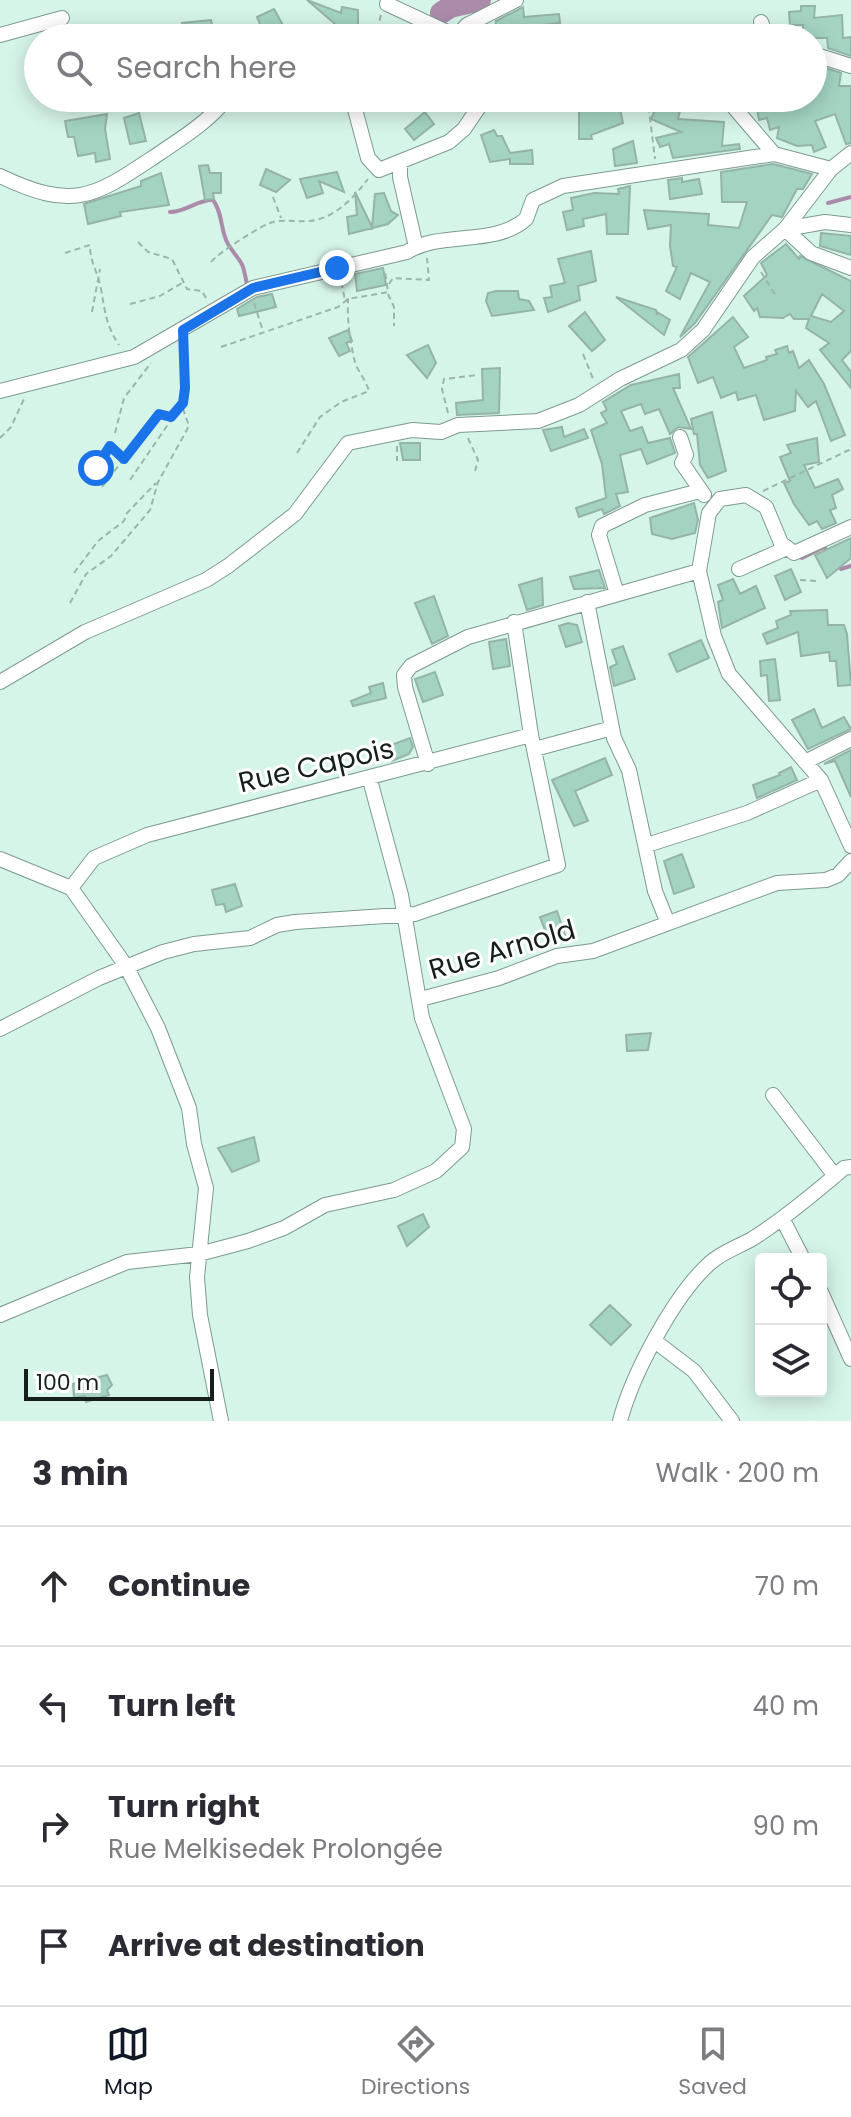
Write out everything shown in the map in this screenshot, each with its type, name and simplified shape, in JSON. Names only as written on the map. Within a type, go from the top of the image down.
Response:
[{"type":"street","points":[[469,24],[516,0]]},
{"type":"street","points":[[387,4],[431,24]]},
{"type":"street","points":[[40,24],[62,18]]},
{"type":"street","points":[[0,35],[24,28]]},
{"type":"street","points":[[827,58],[851,66]]},
{"type":"street","points":[[0,176],[28,189],[62,196],[98,191],[134,173],[205,122],[214,112]]},
{"type":"street","points":[[356,112],[368,158],[375,168],[387,168],[449,142],[464,129],[476,112]]},
{"type":"street","points":[[738,112],[774,154]]},
{"type":"street","points":[[0,682],[85,632],[206,580],[228,566],[295,514],[348,443],[412,430],[441,432],[470,425],[538,421],[560,414],[620,379],[673,354],[703,330],[753,257],[785,229],[831,169],[851,153]]},
{"type":"street","points":[[0,391],[151,350],[248,290],[420,246],[502,232],[526,219],[533,200],[563,186],[774,154],[831,169]]},
{"type":"street","points":[[400,162],[420,246]]},
{"type":"street","points":[[785,229],[825,222],[851,225]]},
{"type":"street","points":[[785,229],[811,253],[837,260],[851,268]]},
{"type":"street","points":[[680,437],[686,455],[682,463],[690,469],[700,491],[712,505]]},
{"type":"street","points":[[617,594],[599,535],[602,526],[645,505],[700,491]]},
{"type":"street","points":[[712,505],[735,495],[753,499],[766,507],[790,551]]},
{"type":"street","points":[[712,505],[699,571],[714,636],[729,674],[821,780],[851,846]]},
{"type":"street","points":[[739,569],[851,527]]},
{"type":"street","name":"Rue Capois","points":[[71,888],[94,858],[125,843],[247,807],[428,764],[404,675],[411,666],[427,656],[514,622],[699,571]]},
{"type":"street","points":[[587,602],[612,728],[629,770],[655,891],[667,921]]},
{"type":"street","points":[[0,1029],[126,966],[194,944],[250,938],[277,925],[437,909],[558,865],[533,742],[514,622]]},
{"type":"street","points":[[428,764],[612,728]]},
{"type":"street","points":[[805,762],[851,739]]},
{"type":"street","name":"Rue Arnold","points":[[370,780],[405,914],[421,999],[499,978],[557,956],[593,951],[667,921],[777,883],[826,880],[838,875],[851,861]]},
{"type":"street","points":[[647,845],[747,813],[821,780]]},
{"type":"street","points":[[0,859],[71,888],[126,966],[158,1028],[189,1108],[194,1144],[206,1188],[199,1254],[200,1315],[221,1421]]},
{"type":"street","points":[[0,1315],[127,1262],[199,1254],[284,1228],[325,1205],[394,1190],[449,1163],[462,1147],[464,1129],[437,1064],[422,1018],[421,999]]},
{"type":"street","points":[[773,1095],[835,1176]]},
{"type":"street","points":[[620,1421],[627,1398],[656,1342],[682,1297],[711,1261],[782,1218],[851,1167]]},
{"type":"street","points":[[782,1218],[800,1253]]},
{"type":"street","points":[[827,1305],[851,1359]]},
{"type":"street","points":[[656,1342],[694,1371],[732,1421]]},
{"type":"path","points":[[378,24],[384,2],[387,4]]},
{"type":"path","points":[[649,112],[659,172]]},
{"type":"path","points":[[211,262],[237,240],[256,233],[270,222],[283,219],[308,222],[324,217],[358,196],[375,168]]},
{"type":"path","points":[[273,197],[283,219]]},
{"type":"path","points":[[138,242],[148,252],[172,259],[187,289],[202,291],[216,307]]},
{"type":"path","points":[[65,253],[90,245],[91,269],[100,283],[92,312]]},
{"type":"path","points":[[388,285],[393,278],[429,280],[420,246]]},
{"type":"path","points":[[753,257],[776,296]]},
{"type":"path","points":[[382,258],[394,307],[394,326]]},
{"type":"path","points":[[297,453],[320,417],[341,402],[369,391],[366,377],[356,364],[346,312],[348,299],[337,268]]},
{"type":"path","points":[[100,269],[106,324],[130,358]]},
{"type":"path","points":[[130,304],[160,296],[183,283]]},
{"type":"path","points":[[248,290],[264,332]]},
{"type":"path","points":[[221,347],[338,307],[348,299],[388,292]]},
{"type":"path","points":[[70,603],[86,574],[111,556],[150,510],[158,482],[189,426],[183,403],[183,330]]},
{"type":"path","points":[[115,433],[124,398],[150,367],[151,350]]},
{"type":"path","points":[[583,354],[591,375]]},
{"type":"path","points":[[441,432],[449,417],[442,382],[450,377],[478,375]]},
{"type":"path","points":[[0,438],[16,417],[25,386]]},
{"type":"path","points":[[130,480],[183,403]]},
{"type":"path","points":[[102,487],[159,414],[171,417]]},
{"type":"path","points":[[470,425],[467,441],[478,460],[475,471]]},
{"type":"path","points":[[753,499],[771,485],[849,450],[851,445]]},
{"type":"path","points":[[96,468],[110,446],[124,459]]},
{"type":"path","points":[[74,573],[98,541],[124,521],[127,513],[158,482]]},
{"type":"path","points":[[800,580],[818,581]]},
{"type":"building","points":[[307,0],[341,13],[342,7],[358,10],[358,24],[335,24]]},
{"type":"building","points":[[801,6],[815,6],[814,18],[842,15],[843,38],[851,37],[851,56],[828,48],[827,24],[790,24],[789,12],[801,11]]},
{"type":"building","points":[[523,7],[524,17],[559,14],[560,23],[496,24]]},
{"type":"building","points":[[274,9],[282,24],[260,24],[257,17]]},
{"type":"building","points":[[211,20],[212,24],[182,24]]},
{"type":"building","points":[[827,68],[841,73],[839,86],[851,86],[851,143],[846,144],[835,114],[815,121],[826,147],[814,152],[812,145],[797,146],[777,138],[779,127],[770,130],[767,118],[759,120],[758,112],[827,112]]},
{"type":"building","points":[[425,112],[434,124],[414,140],[405,129]]},
{"type":"building","points":[[579,112],[621,112],[623,123],[591,135],[592,139],[579,139]]},
{"type":"building","points":[[654,112],[680,112],[678,119],[724,122],[722,146],[739,144],[740,149],[673,158],[669,144],[660,147],[656,138],[681,132],[651,119]]},
{"type":"building","points":[[139,113],[146,141],[130,144],[124,118]]},
{"type":"building","points":[[107,114],[105,129],[110,159],[96,162],[95,153],[78,156],[74,137],[68,137],[65,121]]},
{"type":"building","points":[[494,130],[497,136],[502,136],[510,153],[532,150],[533,164],[510,164],[510,159],[490,162],[481,135]]},
{"type":"building","points":[[633,141],[637,163],[615,166],[613,149]]},
{"type":"building","points":[[773,164],[812,174],[803,189],[797,189],[782,217],[772,215],[695,323],[680,337],[710,282],[691,273],[680,299],[666,291],[677,267],[673,266],[670,246],[671,225],[648,229],[644,210],[709,214],[708,225],[739,228],[747,202],[722,202],[721,172]]},
{"type":"building","points":[[208,165],[210,173],[221,173],[221,193],[213,193],[214,199],[205,200],[199,166]]},
{"type":"building","points":[[266,169],[290,180],[276,192],[260,185]]},
{"type":"building","points":[[337,172],[344,192],[319,181],[323,193],[307,198],[300,179]]},
{"type":"building","points":[[161,173],[169,205],[120,212],[121,216],[88,224],[84,204],[141,186],[141,181]]},
{"type":"building","points":[[682,178],[682,182],[699,179],[702,194],[670,199],[668,180]]},
{"type":"building","points":[[630,186],[628,234],[607,234],[606,214],[583,219],[584,226],[567,230],[563,212],[573,210],[571,198],[594,193],[619,194],[618,189]]},
{"type":"building","points":[[355,192],[372,227],[375,194],[384,193],[391,211],[398,215],[388,224],[349,234],[347,217],[357,215]]},
{"type":"building","points":[[821,233],[851,236],[851,255],[820,246]]},
{"type":"building","points":[[786,244],[799,259],[800,256],[851,281],[851,351],[842,360],[851,372],[851,388],[820,350],[829,343],[806,328],[809,319],[794,319],[790,314],[783,318],[760,317],[757,308],[754,311],[744,296],[767,275],[761,263]],"holes":[[[822,294],[844,311],[831,322],[811,316]]]},
{"type":"building","points":[[591,251],[596,281],[578,286],[580,300],[548,312],[544,298],[552,297],[550,286],[565,283],[558,259]]},
{"type":"building","points":[[383,268],[386,285],[357,291],[355,274]]},
{"type":"building","points":[[518,291],[519,299],[529,301],[534,310],[492,316],[486,301],[488,293]]},
{"type":"building","points":[[272,294],[276,307],[239,316],[237,309],[257,297]]},
{"type":"building","points":[[616,297],[656,310],[657,315],[657,312],[670,320],[664,335]]},
{"type":"building","points":[[585,312],[605,340],[592,351],[569,326]]},
{"type":"building","points":[[733,317],[748,337],[734,347],[744,368],[767,360],[766,357],[777,354],[775,350],[787,346],[789,353],[793,351],[799,368],[809,360],[824,384],[845,435],[831,441],[816,401],[808,407],[796,391],[795,411],[764,420],[756,395],[738,400],[736,392],[721,398],[713,377],[698,383],[688,357]]},
{"type":"building","points":[[348,330],[352,341],[346,343],[350,351],[339,356],[329,338]]},
{"type":"building","points":[[428,345],[436,363],[427,378],[407,355]]},
{"type":"building","points":[[500,368],[499,413],[457,415],[456,403],[483,400],[482,369]]},
{"type":"building","points":[[679,374],[680,388],[673,388],[691,429],[678,427],[670,434],[659,409],[645,414],[641,404],[621,411],[630,431],[642,427],[648,443],[670,438],[675,453],[647,464],[641,449],[620,455],[628,492],[616,494],[620,506],[604,514],[602,509],[579,517],[576,508],[606,498],[602,464],[591,430],[607,423],[601,413],[607,410],[603,402],[631,385]]},
{"type":"building","points":[[712,412],[726,471],[708,478],[700,465],[697,434],[694,434],[691,419]]},
{"type":"building","points":[[562,427],[564,437],[584,429],[588,438],[551,451],[543,430]]},
{"type":"building","points":[[817,438],[819,462],[804,465],[815,488],[838,479],[843,489],[832,495],[836,508],[830,510],[836,523],[822,529],[817,521],[809,525],[794,504],[784,483],[790,481],[780,457],[791,453],[787,445]]},
{"type":"building","points":[[400,443],[420,443],[420,460],[403,460]]},
{"type":"building","points":[[694,503],[698,520],[695,533],[672,539],[652,534],[650,518]]},
{"type":"building","points":[[851,538],[851,558],[827,578],[815,555]]},
{"type":"building","points":[[791,569],[801,592],[785,600],[775,576]]},
{"type":"building","points":[[599,570],[605,588],[574,589],[570,577]]},
{"type":"building","points":[[542,578],[543,605],[527,610],[519,585]]},
{"type":"building","points":[[733,579],[740,594],[756,586],[765,608],[722,628],[718,602],[723,600],[718,585]]},
{"type":"building","points":[[434,596],[448,636],[432,644],[415,603]]},
{"type":"building","points":[[827,610],[828,625],[844,625],[847,634],[851,685],[838,686],[836,661],[830,661],[829,652],[801,656],[798,632],[767,644],[763,634],[778,628],[776,621],[791,615],[790,611]]},
{"type":"building","points":[[568,623],[577,625],[582,642],[566,647],[559,626]]},
{"type":"building","points":[[506,639],[510,666],[493,669],[489,642]]},
{"type":"building","points":[[701,640],[709,658],[677,672],[669,654]]},
{"type":"building","points":[[623,646],[635,679],[614,686],[610,667],[617,664],[612,650]]},
{"type":"building","points":[[775,659],[780,700],[769,701],[767,675],[761,676],[760,661]]},
{"type":"building","points":[[435,672],[443,695],[423,702],[415,679]]},
{"type":"building","points":[[383,683],[386,698],[353,706],[351,701],[371,693],[369,687]]},
{"type":"building","points":[[814,709],[822,728],[844,717],[851,729],[808,749],[792,720]]},
{"type":"building","points":[[410,738],[413,747],[409,754],[392,761],[386,747]]},
{"type":"building","points":[[851,750],[851,797],[835,761],[824,764]]},
{"type":"building","points":[[605,758],[612,775],[575,791],[588,821],[574,826],[552,780]]},
{"type":"building","points":[[791,767],[797,780],[757,798],[753,785],[780,775]]},
{"type":"building","points":[[682,854],[694,887],[674,894],[664,861]]},
{"type":"building","points":[[235,884],[242,906],[226,912],[224,904],[216,905],[212,890]]},
{"type":"building","points":[[557,911],[566,938],[555,942],[552,931],[546,933],[540,917]]},
{"type":"building","points":[[651,1033],[648,1050],[627,1051],[626,1035]]},
{"type":"building","points":[[254,1137],[259,1161],[232,1172],[218,1148]]},
{"type":"building","points":[[423,1214],[429,1227],[407,1246],[398,1226]]},
{"type":"building","points":[[610,1305],[631,1325],[611,1345],[590,1325]]},
{"type":"building","points":[[107,1375],[112,1385],[107,1390],[109,1395],[86,1402],[85,1396],[74,1398],[73,1384]]},
{"type":"waterway","points":[[441,13],[450,7],[480,0]]},
{"type":"waterway","points":[[828,203],[851,197]]},
{"type":"waterway","points":[[170,212],[213,200],[225,239],[242,266],[247,285]]},
{"type":"waterway","points":[[802,558],[824,547],[827,551]]},
{"type":"waterway","points":[[838,564],[841,569],[851,566]]},
{"type":"route","points":[[96,468],[110,446],[124,459],[159,414],[171,417],[183,403],[183,330],[216,307],[253,288],[337,268]]}]
